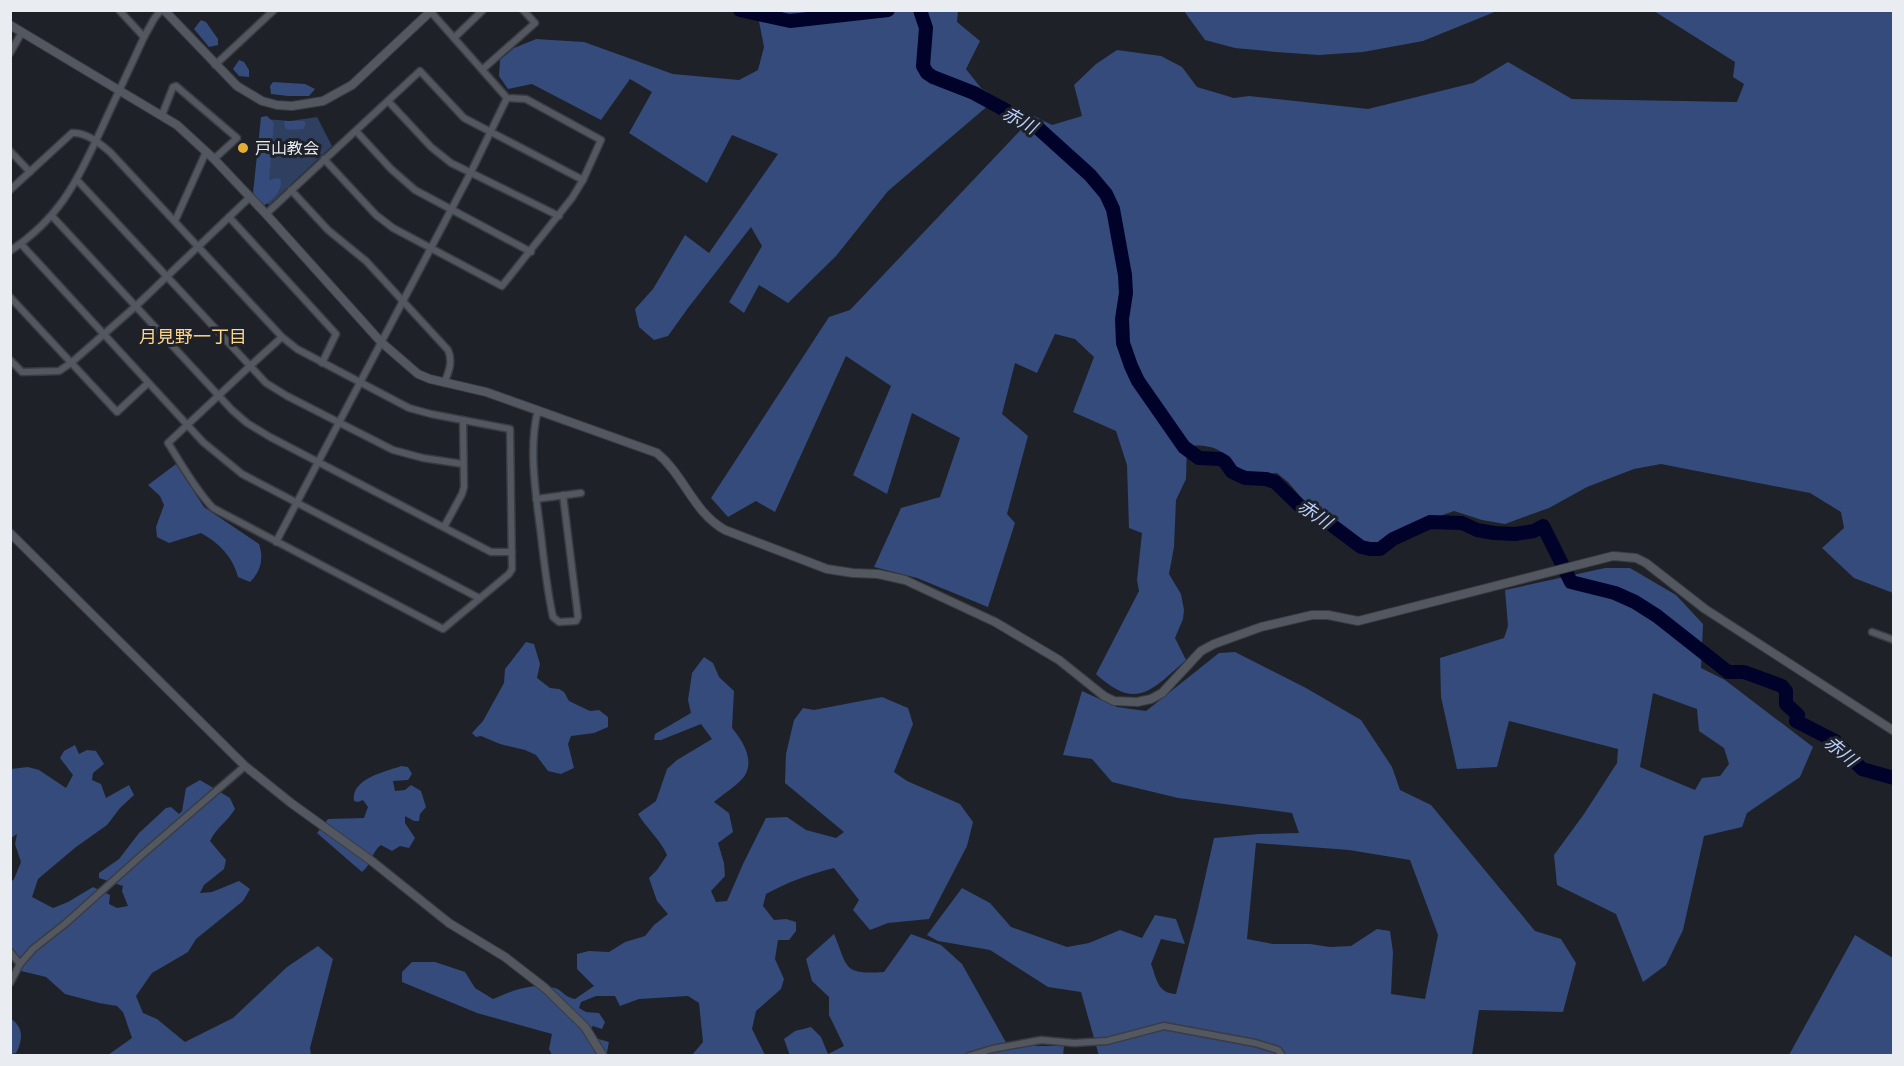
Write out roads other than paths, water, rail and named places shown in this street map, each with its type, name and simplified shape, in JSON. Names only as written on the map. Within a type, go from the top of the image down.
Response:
[{"type":"street","points":[[119,10],[144,37]]},
{"type":"street","points":[[10,251],[52,216],[77,180],[144,37],[154,19],[163,10],[215,66],[237,86],[262,101],[292,106],[323,101],[352,85],[431,11],[507,98],[526,99],[601,140],[583,180],[559,216],[502,286],[393,228],[376,215],[324,159]]},
{"type":"street","points":[[215,66],[274,10]]},
{"type":"street","points":[[454,38],[483,10]]},
{"type":"street","points":[[483,69],[535,23],[523,10]]},
{"type":"street","points":[[10,25],[177,125],[214,159],[266,214],[381,342],[418,374],[486,392],[657,453],[668,462],[699,509],[725,530],[827,569],[853,573],[878,573],[905,580],[995,622],[1059,660],[1104,696],[1114,701],[1137,702],[1151,699],[1162,693],[1201,651],[1261,627],[1312,615],[1328,615],[1358,621],[1613,556],[1636,558],[1646,563],[1705,609],[1893,731]]},
{"type":"street","points":[[10,53],[22,32]]},
{"type":"street","points":[[266,214],[420,70],[464,118],[583,180]]},
{"type":"street","points":[[162,115],[173,87],[176,86],[237,138],[214,159]]},
{"type":"street","points":[[276,542],[451,211],[507,98]]},
{"type":"street","points":[[388,101],[436,152],[451,162],[559,216]]},
{"type":"street","points":[[356,131],[401,179],[416,190],[451,211],[531,252]]},
{"type":"street","points":[[10,190],[72,133],[76,132],[96,140],[110,152],[282,337],[297,349],[409,408],[510,429],[512,568],[509,574],[443,629],[213,508],[168,443],[282,337]]},
{"type":"street","points":[[10,151],[30,172]]},
{"type":"street","points":[[175,222],[206,152]]},
{"type":"street","points":[[77,180],[267,383],[287,396],[393,450],[423,458],[463,464]]},
{"type":"street","points":[[291,190],[328,230],[366,261],[448,350],[451,356],[450,370],[444,382]]},
{"type":"street","points":[[10,360],[22,372],[59,371],[71,363],[249,198]]},
{"type":"street","points":[[52,216],[232,410],[247,423],[491,552],[512,552]]},
{"type":"street","points":[[229,217],[336,334],[322,363]]},
{"type":"street","points":[[21,244],[202,442],[226,462],[243,474],[479,598]]},
{"type":"street","points":[[10,297],[117,412],[148,383]]},
{"type":"street","points":[[538,410],[534,423],[533,442],[536,499],[553,618],[559,622],[576,621],[578,617],[563,495]]},
{"type":"street","points":[[444,527],[462,494],[463,420]]},
{"type":"street","points":[[536,499],[580,493]]},
{"type":"street","points":[[10,532],[245,766],[339,839],[373,862],[449,923],[505,957],[545,988],[585,1027],[603,1056]]},
{"type":"street","points":[[1872,632],[1893,640]]},
{"type":"street","points":[[10,983],[20,964],[33,950],[245,766]]},
{"type":"street","points":[[10,952],[20,964]]},
{"type":"street","points":[[969,1056],[992,1049],[1041,1040],[1074,1043],[1107,1041],[1164,1026],[1255,1043],[1278,1050],[1282,1056]]},
{"type":"waterway","name":"赤川","points":[[740,10],[790,21],[888,10]]},
{"type":"waterway","name":"赤川","points":[[920,10],[926,28],[923,66],[927,73],[974,93],[1038,128],[1090,175],[1106,194],[1113,209],[1125,275],[1123,343],[1138,381],[1184,447],[1199,458],[1220,459],[1232,472],[1245,478],[1275,482],[1301,507],[1321,517],[1361,547],[1370,549],[1380,549],[1393,539],[1430,522],[1462,523],[1477,530],[1515,534],[1534,531],[1543,526],[1571,582],[1615,593],[1635,602],[1657,616],[1728,672],[1744,672],[1782,686],[1786,691],[1786,704],[1798,715],[1796,721],[1835,741],[1862,769],[1894,778]]},
{"type":"place","name":"戸山教会","points":[[243,148]]},
{"type":"district","name":"月見野一丁目","points":[[193,336]]}]
